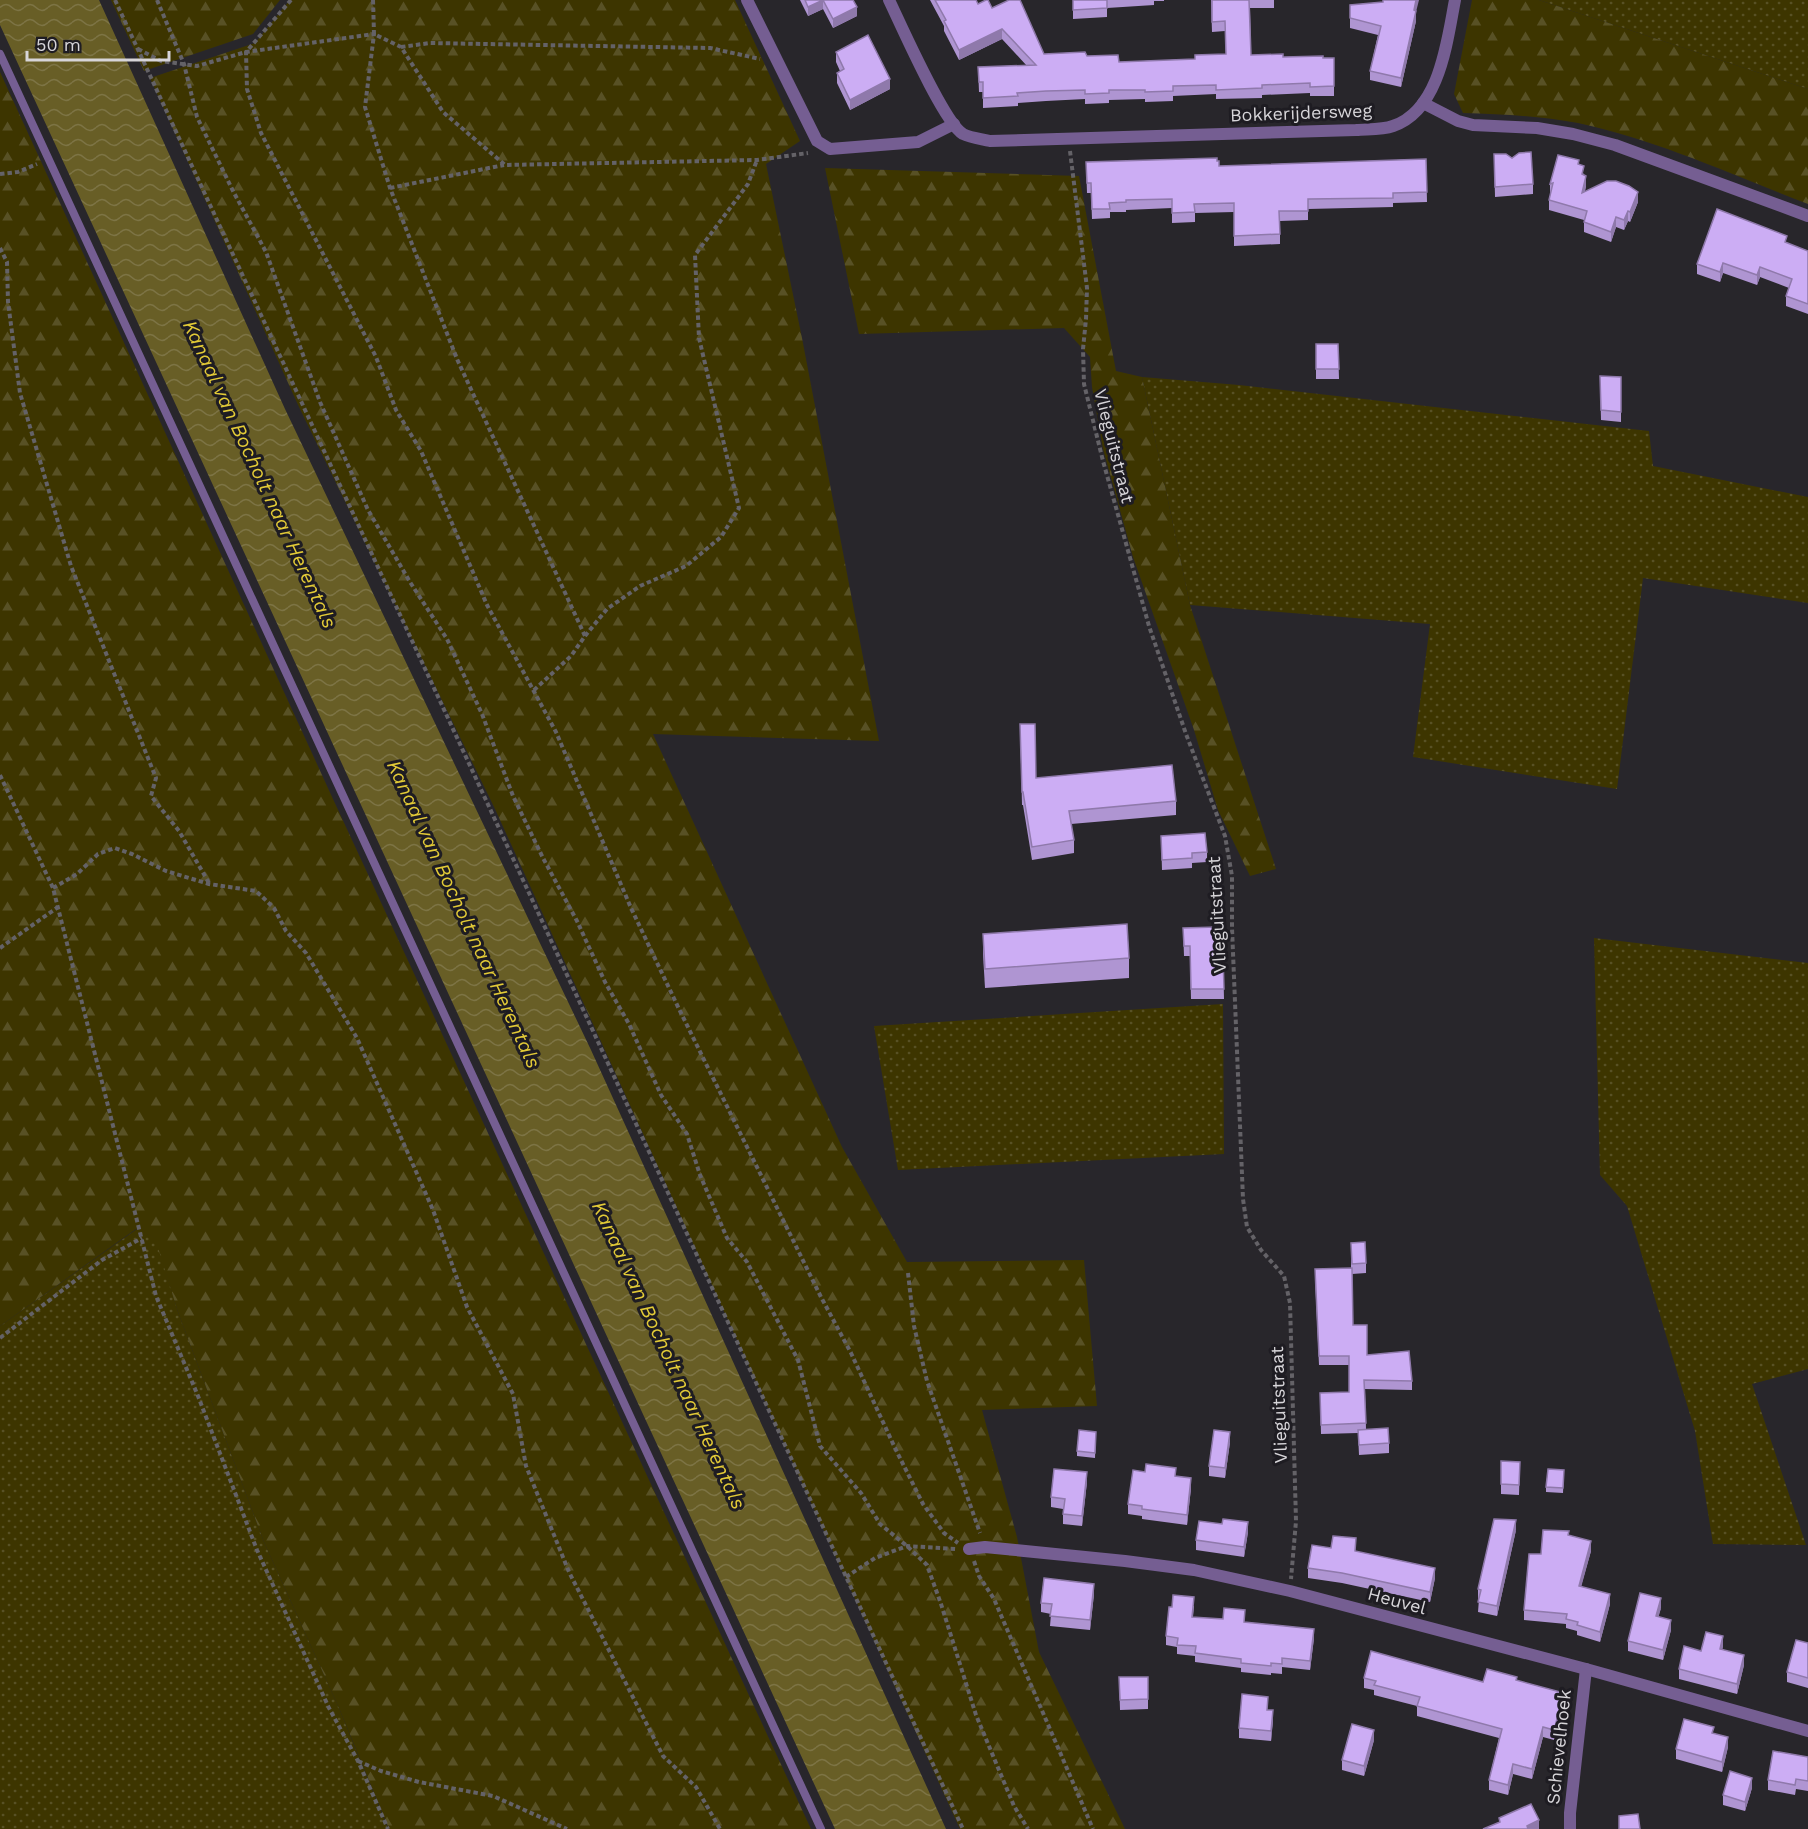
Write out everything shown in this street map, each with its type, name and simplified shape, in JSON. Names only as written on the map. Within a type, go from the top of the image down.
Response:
[{"type":"street","points":[[747,0],[817,141],[830,149],[918,142],[954,124],[936,94],[889,0]]},
{"type":"street","points":[[1455,0],[1442,64],[1423,103],[1458,121],[1473,125],[1536,128],[1573,134],[1615,145],[1808,216]]},
{"type":"street","name":"Bokkerijdersweg","points":[[954,124],[962,133],[990,141],[1377,129],[1394,126],[1408,118],[1423,103]]},
{"type":"street","name":"Heuvel","points":[[969,1549],[985,1547],[1194,1570],[1290,1591],[1586,1669],[1808,1731]]},
{"type":"street","name":"Schievelhoek","points":[[1570,1829],[1586,1669]]},
{"type":"lane","points":[[0,54],[821,1829]]},
{"type":"path","points":[[115,0],[963,1829]]},
{"type":"path","points":[[157,0],[184,64],[197,117],[266,252],[320,402],[368,510],[447,639],[482,714],[513,796],[543,858],[577,921],[605,982],[629,1024],[661,1095],[687,1134],[700,1175],[727,1238],[747,1262],[798,1360],[820,1446],[861,1493],[880,1524],[908,1546],[927,1565],[976,1715],[1014,1806],[1028,1829]]},
{"type":"path","points":[[291,0],[246,52],[247,89],[261,133],[376,357],[396,410],[421,451],[487,605],[556,732],[631,908],[679,1009],[851,1353],[895,1448],[923,1504],[944,1533],[969,1549],[979,1576],[994,1599],[1093,1829]]},
{"type":"path","points":[[373,0],[374,34],[365,107],[390,188],[457,359],[585,636]]},
{"type":"path","points":[[137,49],[161,61],[197,66],[246,52],[374,34],[401,47],[443,112],[505,165]]},
{"type":"path","points":[[401,47],[430,44],[710,48],[778,63]]},
{"type":"path","name":"Vlieguitstraat","points":[[1069,140],[1086,288],[1084,384],[1149,627],[1225,836],[1233,876],[1233,940],[1243,1198],[1247,1227],[1261,1250],[1284,1276],[1290,1303],[1296,1521],[1290,1591]]},
{"type":"path","points":[[390,188],[505,165],[757,160],[830,149]]},
{"type":"path","points":[[0,174],[18,172],[49,160]]},
{"type":"path","points":[[533,691],[571,656],[607,609],[640,585],[686,566],[721,537],[739,508],[699,338],[695,255],[748,184],[757,160]]},
{"type":"path","points":[[0,248],[7,262],[8,302],[20,393],[71,566],[156,778],[152,796],[179,831],[209,884]]},
{"type":"path","points":[[0,776],[53,888],[156,1296],[198,1396],[257,1550],[329,1708],[358,1761],[388,1829]]},
{"type":"path","points":[[53,888],[77,874],[98,854],[115,848],[166,871],[209,884],[256,891],[274,908],[286,931],[306,954],[357,1038],[433,1210],[467,1307],[513,1394],[526,1466],[569,1572],[663,1756],[696,1787],[720,1829]]},
{"type":"path","points":[[0,948],[58,907]]},
{"type":"path","points":[[0,1338],[102,1260],[142,1238]]},
{"type":"path","points":[[908,1273],[914,1326],[927,1381],[985,1547]]},
{"type":"path","points":[[846,1577],[875,1558],[908,1546],[969,1549]]},
{"type":"path","points":[[358,1761],[381,1771],[419,1782],[493,1796],[567,1829]]},
{"type":"green space","points":[[111,0],[280,0],[253,34],[144,71]]},
{"type":"green space","points":[[290,0],[735,0],[800,141],[766,164],[802,338],[879,741],[653,734],[842,1147],[907,1262],[1084,1260],[1097,1406],[982,1410],[1017,1537],[1039,1652],[1125,1829],[960,1829],[495,809],[299,407],[150,78],[255,43]]},
{"type":"green space","points":[[1472,0],[1539,0],[1808,89],[1808,204],[1694,159],[1607,130],[1549,119],[1463,113],[1454,94]]},
{"type":"green space","points":[[1539,0],[1808,0],[1808,89]]},
{"type":"green space","points":[[0,72],[333,799],[811,1829],[389,1829],[339,1708],[264,1542],[178,1312],[155,1238],[136,1229],[0,1326]]},
{"type":"green space","points":[[825,168],[1079,176],[1116,371],[1142,377],[1190,605],[1276,869],[1250,876],[1218,810],[1194,730],[1133,557],[1103,449],[1092,387],[1090,357],[1064,328],[859,334]]},
{"type":"green space","points":[[1142,377],[1239,385],[1649,431],[1653,466],[1808,497],[1808,603],[1643,578],[1617,789],[1413,757],[1430,624],[1190,605]]},
{"type":"green space","points":[[1594,938],[1808,963],[1808,1369],[1752,1384],[1806,1545],[1713,1544],[1695,1431],[1627,1206],[1600,1175]]},
{"type":"green space","points":[[1223,1004],[1224,1154],[898,1170],[874,1026]]},
{"type":"green space","points":[[137,1229],[156,1238],[178,1312],[264,1542],[339,1708],[388,1829],[0,1829],[0,1326]]},
{"type":"water","name":"Kanaal van Bocholt naar Herentals","points":[[0,0],[99,0],[285,409],[591,1050],[946,1829],[835,1829],[0,25]]},
{"type":"building","points":[[805,0],[823,0],[808,7]]},
{"type":"building","points":[[823,0],[853,0],[857,7],[833,19]]},
{"type":"building","points":[[935,0],[976,0],[978,4],[988,0],[992,8],[1009,0],[1020,0],[1044,54],[1085,52],[1087,56],[1118,55],[1119,62],[1195,59],[1195,55],[1226,54],[1225,21],[1212,22],[1212,0],[1249,0],[1251,55],[1283,54],[1283,57],[1334,58],[1334,86],[1310,87],[1310,83],[1216,90],[1216,85],[1173,86],[1173,91],[1109,90],[1109,93],[1085,94],[1085,90],[1046,91],[1017,93],[1018,96],[983,98],[983,82],[979,82],[978,67],[1036,65],[1002,29],[959,50]]},
{"type":"building","points":[[1073,0],[1107,0],[1107,8],[1073,10]]},
{"type":"building","points":[[1383,0],[1416,0],[1414,10],[1416,11],[1401,78],[1370,71],[1381,26],[1350,18],[1350,5],[1383,2]]},
{"type":"building","points":[[868,35],[890,79],[850,100],[837,73],[844,69],[836,52]]},
{"type":"building","points":[[1531,152],[1533,184],[1495,187],[1494,154],[1506,154],[1512,158],[1519,153]]},
{"type":"building","points":[[1558,155],[1579,160],[1578,164],[1584,166],[1582,174],[1586,176],[1582,193],[1607,181],[1616,181],[1638,192],[1630,212],[1628,211],[1624,220],[1616,217],[1611,232],[1584,222],[1587,211],[1549,200],[1553,183],[1550,184]]},
{"type":"building","points":[[1217,158],[1219,166],[1426,159],[1427,192],[1393,193],[1393,198],[1308,199],[1308,211],[1279,211],[1280,234],[1234,236],[1234,203],[1194,204],[1195,212],[1172,213],[1172,199],[1126,200],[1126,202],[1109,203],[1110,209],[1092,209],[1091,183],[1087,183],[1086,162]]},
{"type":"building","points":[[1717,209],[1787,236],[1785,242],[1808,251],[1808,304],[1786,296],[1792,279],[1760,267],[1757,275],[1723,263],[1720,272],[1697,264]]},
{"type":"building","points":[[1316,344],[1338,344],[1339,369],[1316,369]]},
{"type":"building","points":[[1600,376],[1621,377],[1621,412],[1601,410]]},
{"type":"building","points":[[1020,724],[1035,724],[1036,778],[1172,765],[1176,801],[1069,811],[1074,840],[1032,847],[1022,792]]},
{"type":"building","points":[[1205,833],[1207,852],[1192,853],[1192,858],[1162,860],[1161,836]]},
{"type":"building","points":[[1127,924],[1129,958],[985,969],[983,934]]},
{"type":"building","points":[[1217,927],[1218,955],[1223,955],[1224,989],[1191,989],[1190,946],[1184,946],[1183,928]]},
{"type":"building","points":[[1365,1242],[1366,1263],[1352,1264],[1351,1243]]},
{"type":"building","points":[[1352,1268],[1353,1325],[1367,1325],[1367,1355],[1409,1351],[1412,1381],[1364,1380],[1366,1423],[1321,1425],[1320,1393],[1349,1392],[1349,1356],[1319,1356],[1315,1269]]},
{"type":"building","points":[[1388,1428],[1389,1443],[1359,1445],[1358,1430]]},
{"type":"building","points":[[1079,1430],[1096,1432],[1095,1453],[1077,1451]]},
{"type":"building","points":[[1214,1430],[1230,1432],[1225,1468],[1209,1466]]},
{"type":"building","points":[[1501,1461],[1520,1462],[1519,1485],[1501,1484]]},
{"type":"building","points":[[1146,1464],[1176,1468],[1175,1476],[1191,1478],[1187,1515],[1142,1509],[1142,1506],[1128,1504],[1133,1470],[1145,1472]]},
{"type":"building","points":[[1054,1469],[1087,1472],[1082,1516],[1063,1514],[1065,1499],[1051,1497]]},
{"type":"building","points":[[1548,1469],[1564,1470],[1563,1488],[1546,1487]]},
{"type":"building","points":[[1223,1519],[1248,1522],[1244,1547],[1196,1540],[1199,1521],[1222,1524]]},
{"type":"building","points":[[1494,1519],[1516,1520],[1497,1606],[1478,1602],[1481,1590],[1478,1589]]},
{"type":"building","points":[[1543,1530],[1569,1531],[1568,1535],[1591,1541],[1579,1586],[1610,1594],[1600,1632],[1566,1619],[1567,1614],[1524,1610],[1529,1554],[1541,1554]]},
{"type":"building","points":[[1333,1536],[1356,1538],[1355,1551],[1435,1568],[1430,1592],[1308,1568],[1312,1545],[1331,1548]]},
{"type":"building","points":[[1044,1578],[1094,1584],[1090,1620],[1050,1616],[1052,1604],[1041,1603]]},
{"type":"building","points":[[1640,1593],[1661,1598],[1656,1616],[1671,1620],[1663,1650],[1628,1641]]},
{"type":"building","points":[[1173,1595],[1194,1597],[1192,1617],[1223,1619],[1224,1608],[1245,1610],[1244,1622],[1314,1629],[1310,1661],[1282,1658],[1282,1664],[1271,1663],[1271,1666],[1241,1663],[1241,1659],[1195,1653],[1196,1646],[1177,1645],[1178,1638],[1166,1636],[1169,1607],[1172,1607]]},
{"type":"building","points":[[1706,1632],[1723,1636],[1720,1649],[1744,1655],[1737,1684],[1679,1669],[1684,1646],[1701,1651]]},
{"type":"building","points":[[1796,1640],[1808,1643],[1808,1678],[1787,1672]]},
{"type":"building","points":[[1371,1651],[1483,1682],[1487,1669],[1517,1677],[1516,1680],[1564,1693],[1554,1730],[1543,1727],[1532,1769],[1513,1764],[1508,1785],[1489,1780],[1502,1729],[1417,1706],[1420,1697],[1374,1685],[1376,1681],[1364,1678]]},
{"type":"building","points":[[1119,1677],[1148,1677],[1148,1699],[1120,1700]]},
{"type":"building","points":[[1242,1694],[1268,1697],[1267,1710],[1273,1710],[1271,1731],[1239,1728]]},
{"type":"building","points":[[1684,1719],[1714,1727],[1712,1733],[1728,1737],[1722,1762],[1676,1749]]},
{"type":"building","points":[[1352,1724],[1374,1730],[1364,1766],[1342,1760]]},
{"type":"building","points":[[1773,1751],[1808,1757],[1808,1781],[1796,1779],[1795,1785],[1768,1780]]},
{"type":"building","points":[[1730,1771],[1752,1778],[1745,1802],[1723,1795]]},
{"type":"building","points":[[1531,1804],[1539,1820],[1527,1826],[1528,1829],[1483,1829],[1500,1822],[1499,1818]]},
{"type":"building","points":[[1638,1814],[1640,1829],[1619,1829],[1619,1816]]}]
